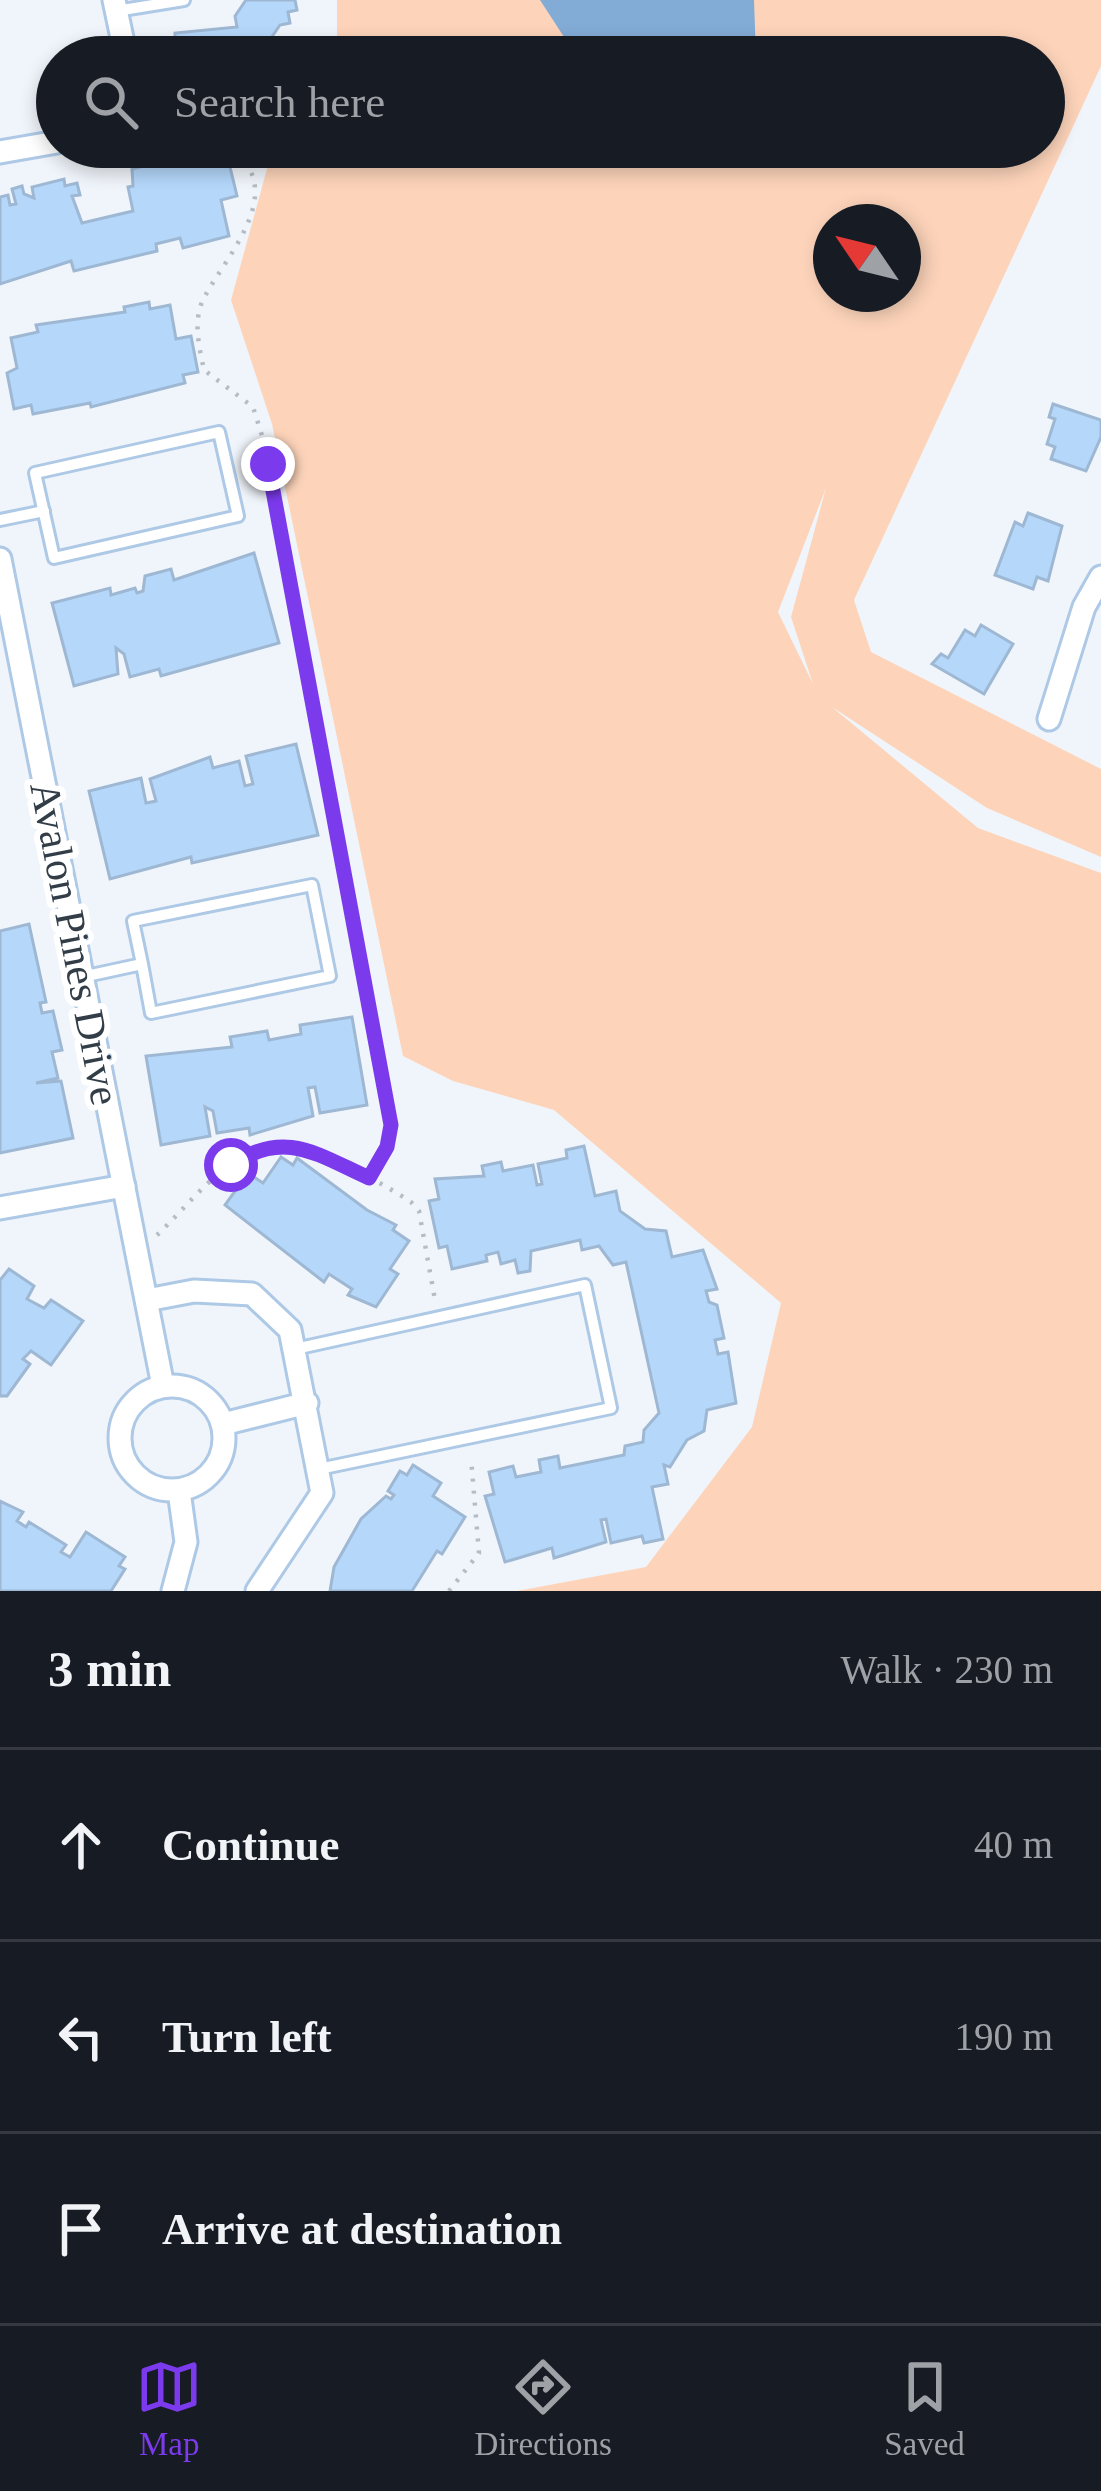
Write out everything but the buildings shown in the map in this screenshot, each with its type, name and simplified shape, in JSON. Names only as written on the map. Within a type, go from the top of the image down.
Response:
[{"type":"street","points":[[115,5],[122,36]]},
{"type":"street","points":[[0,152],[36,146]]},
{"type":"street","name":"Avalon Pines Drive","points":[[0,559],[163,1386]]},
{"type":"street","points":[[1049,719],[1101,578]]},
{"type":"street","points":[[0,1208],[124,1186]]},
{"type":"street","points":[[146,1300],[194,1291],[252,1294],[290,1330],[322,1492],[257,1591]]},
{"type":"street","points":[[163,1386],[187,1388],[210,1401],[223,1424],[225,1447],[213,1472],[179,1491],[142,1483],[127,1467],[119,1444],[123,1420],[134,1401],[163,1386]]},
{"type":"street","points":[[223,1424],[307,1403]]},
{"type":"street","points":[[173,1591],[186,1542],[179,1491]]},
{"type":"lane","points":[[115,5],[184,0]]},
{"type":"lane","points":[[220,432],[238,516],[54,558],[44,511],[35,473],[220,432]]},
{"type":"lane","points":[[0,520],[44,511]]},
{"type":"lane","points":[[312,885],[330,976],[152,1012],[142,964],[133,921],[312,885]]},
{"type":"lane","points":[[82,976],[142,964]]},
{"type":"lane","points":[[295,1349],[584,1285],[610,1408],[319,1469]]},
{"type":"path","points":[[248,168],[250,220],[245,238],[204,296],[199,344],[204,370],[253,407],[288,557],[332,831],[350,891],[391,1125],[387,1147],[369,1178]]},
{"type":"path","points":[[135,1243],[154,1237],[231,1165],[268,1144],[322,1156],[369,1178],[419,1211],[438,1317]]},
{"type":"path","points":[[449,1591],[478,1553],[469,1437]]},
{"type":"shaded area","points":[[337,0],[1101,0],[1101,66],[1065,144],[1065,36],[337,36]]},
{"type":"shaded area","points":[[267,168],[1054,168],[854,600],[871,652],[1101,769],[1101,857],[987,808],[832,707],[978,828],[1101,873],[1101,1591],[517,1591],[646,1567],[752,1427],[781,1303],[554,1110],[453,1081],[403,1056],[272,424],[231,300]],"holes":[[[826,488],[791,617],[813,684],[778,612]]]},
{"type":"water","points":[[540,0],[754,0],[755,36],[563,36]]},
{"type":"route","points":[[231,1165],[268,1144],[286,1145],[369,1178],[387,1147],[391,1125],[350,891],[332,831],[288,557],[268,464]]}]
